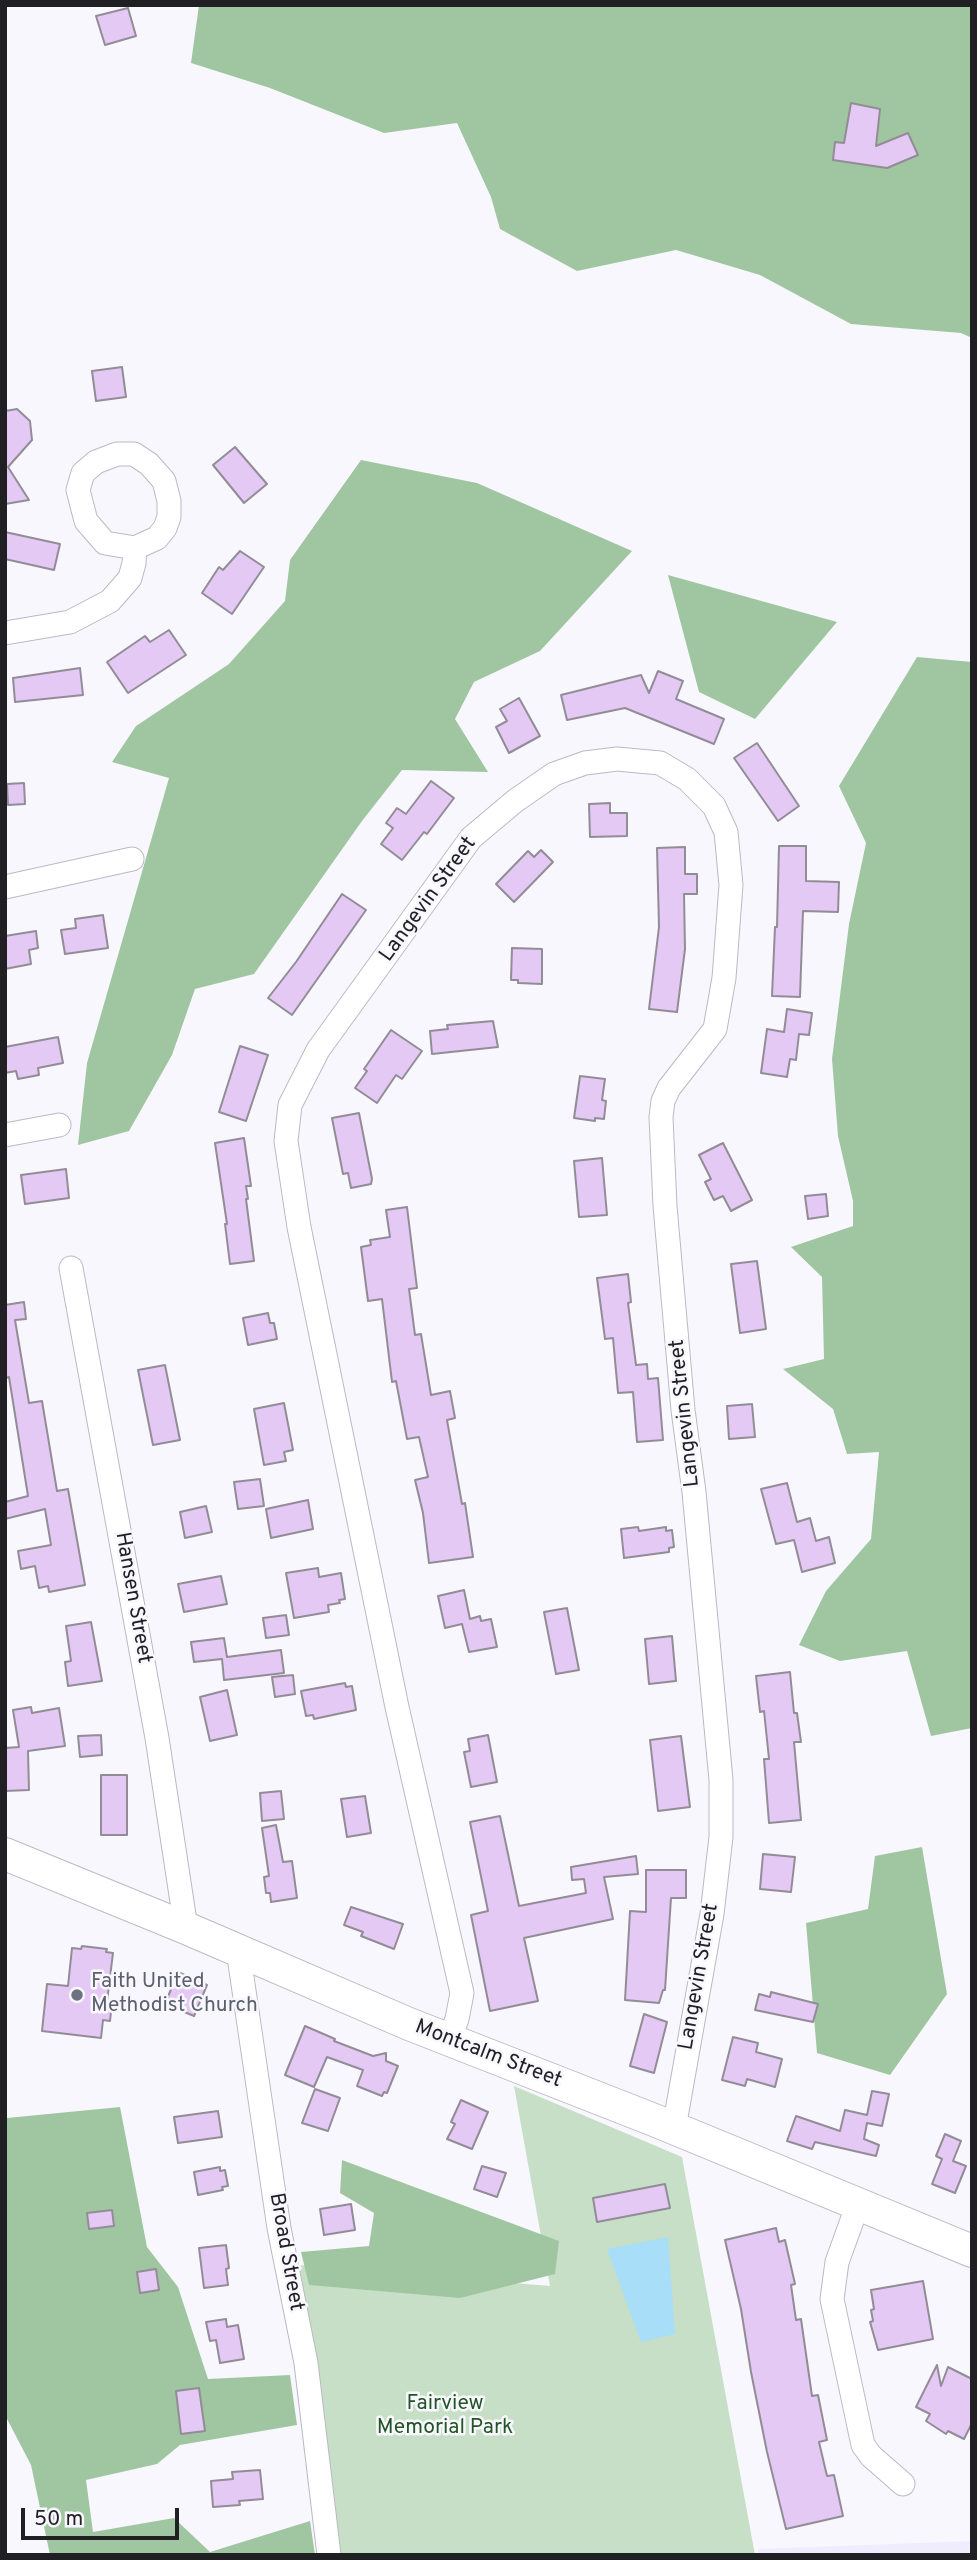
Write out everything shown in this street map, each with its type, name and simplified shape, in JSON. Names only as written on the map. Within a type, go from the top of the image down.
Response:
[{"type":"main road","name":"Montcalm Street","points":[[5,1854],[449,2040],[674,2128],[972,2250]]},
{"type":"street","points":[[117,454],[134,454],[149,464],[164,481],[169,501],[169,517],[165,528],[157,538],[135,548],[105,543],[86,521],[78,490],[83,473],[96,462],[117,454]]},
{"type":"street","points":[[5,633],[70,622],[110,601],[130,578],[135,548]]},
{"type":"street","name":"Langevin Street","points":[[449,2040],[457,2019],[462,1993],[397,1707],[299,1227],[286,1141],[290,1105],[318,1050],[471,838],[515,801],[554,774],[585,763],[617,759],[660,763],[687,779],[714,806],[726,832],[731,886],[724,978],[715,1029],[669,1088],[660,1117],[683,1410],[695,1504],[721,1780],[721,1837],[712,1914],[674,2128]]},
{"type":"street","points":[[5,887],[132,859]]},
{"type":"street","points":[[5,1135],[58,1125]]},
{"type":"street","name":"Hansen Street","points":[[71,1268],[157,1738],[186,1928]]},
{"type":"street","name":"Broad Street","points":[[238,1950],[279,2228],[306,2363],[329,2555]]},
{"type":"street","points":[[858,2204],[837,2262],[832,2299],[863,2445],[870,2456],[903,2484]]},
{"type":"shaded area","points":[[972,2541],[972,2555],[758,2555],[758,2549]]},
{"type":"green space","points":[[199,5],[972,5],[972,338],[961,333],[851,324],[760,275],[676,250],[577,271],[500,229],[491,197],[457,123],[384,133],[270,88],[191,63]]},
{"type":"green space","points":[[361,460],[477,483],[632,551],[540,651],[474,682],[455,719],[488,772],[402,770],[362,821],[254,974],[195,989],[172,1055],[129,1131],[78,1145],[87,1063],[169,778],[112,762],[136,726],[229,664],[285,601],[290,560]]},
{"type":"green space","points":[[668,575],[837,622],[755,719],[699,692]]},
{"type":"green space","points":[[917,657],[972,662],[972,1728],[931,1736],[907,1651],[840,1661],[799,1645],[826,1591],[871,1539],[879,1452],[847,1454],[833,1409],[783,1369],[824,1359],[822,1277],[791,1247],[853,1226],[853,1201],[838,1136],[832,1059],[849,924],[866,843],[839,786]]},
{"type":"green space","points":[[922,1847],[947,1994],[890,2075],[817,2053],[806,1923],[868,1909],[875,1856]]},
{"type":"green space","name":"Fairview Memorial Park","points":[[514,2086],[682,2157],[755,2555],[322,2555],[285,2264],[550,2286]]},
{"type":"green space","points":[[120,2107],[147,2247],[178,2287],[208,2379],[290,2375],[297,2425],[180,2445],[157,2464],[86,2480],[93,2532],[174,2518],[210,2552],[310,2521],[315,2555],[50,2555],[31,2465],[5,2415],[5,2121],[7,2118]]},
{"type":"green space","points":[[342,2160],[559,2241],[555,2274],[460,2298],[309,2285],[301,2252],[369,2246],[374,2213],[340,2193]]},
{"type":"water","points":[[668,2237],[675,2334],[641,2342],[607,2249]]},
{"type":"building","points":[[128,8],[136,36],[105,45],[96,16]]},
{"type":"building","points":[[851,103],[880,109],[876,146],[908,133],[918,155],[887,168],[833,160],[835,142],[844,143]]},
{"type":"building","points":[[122,367],[126,397],[96,401],[92,371]]},
{"type":"building","points":[[17,409],[30,421],[32,440],[8,467],[29,500],[5,504],[5,411]]},
{"type":"building","points":[[235,447],[267,484],[244,503],[213,465]]},
{"type":"building","points":[[5,532],[60,544],[54,570],[5,559]]},
{"type":"building","points":[[240,551],[264,567],[232,614],[202,593],[219,567],[223,570]]},
{"type":"building","points":[[169,630],[186,655],[128,693],[107,662],[145,636],[150,642]]},
{"type":"building","points":[[80,668],[83,695],[15,702],[13,678]]},
{"type":"building","points":[[658,671],[683,681],[676,699],[724,719],[714,744],[625,708],[567,720],[561,695],[641,675],[649,693]]},
{"type":"building","points":[[519,698],[540,736],[509,753],[496,727],[507,721],[500,709]]},
{"type":"building","points":[[757,743],[799,806],[778,821],[734,758]]},
{"type":"building","points":[[431,781],[454,798],[427,834],[424,832],[402,860],[381,844],[393,828],[386,823],[397,808],[406,814]]},
{"type":"building","points":[[24,783],[25,804],[8,805],[7,784]]},
{"type":"building","points":[[610,803],[610,813],[627,813],[627,836],[590,837],[589,804]]},
{"type":"building","points":[[779,846],[806,846],[806,881],[839,882],[838,912],[803,911],[800,997],[772,996]]},
{"type":"building","points":[[685,847],[685,874],[697,874],[697,894],[684,894],[685,949],[677,1012],[649,1009],[659,927],[657,848]]},
{"type":"building","points":[[541,850],[553,862],[514,902],[496,884],[528,851],[534,857]]},
{"type":"building","points":[[342,894],[366,910],[292,1015],[268,998]]},
{"type":"building","points":[[103,915],[108,948],[65,954],[61,930],[76,928],[75,919]]},
{"type":"building","points":[[36,931],[38,948],[29,950],[31,964],[5,969],[5,936]]},
{"type":"building","points":[[512,948],[542,949],[542,984],[511,980]]},
{"type":"building","points":[[787,1009],[812,1013],[809,1035],[799,1034],[796,1060],[790,1059],[787,1077],[761,1073],[767,1029],[784,1032]]},
{"type":"building","points":[[493,1021],[498,1047],[432,1054],[430,1031],[448,1029],[447,1025]]},
{"type":"building","points":[[391,1030],[422,1051],[402,1079],[396,1075],[377,1103],[355,1088],[367,1071],[364,1069]]},
{"type":"building","points":[[58,1037],[63,1063],[38,1068],[39,1075],[18,1079],[16,1071],[5,1073],[5,1047]]},
{"type":"building","points":[[240,1046],[268,1055],[246,1121],[219,1112]]},
{"type":"building","points":[[580,1076],[605,1079],[602,1100],[606,1101],[604,1119],[595,1118],[595,1121],[574,1118]]},
{"type":"building","points":[[359,1113],[372,1179],[371,1184],[351,1188],[348,1173],[343,1174],[332,1118]]},
{"type":"building","points":[[244,1138],[251,1186],[246,1186],[246,1199],[254,1261],[230,1264],[215,1143]]},
{"type":"building","points":[[723,1143],[752,1200],[731,1211],[723,1196],[714,1200],[705,1182],[711,1179],[699,1155]]},
{"type":"building","points":[[602,1158],[607,1215],[579,1217],[574,1161]]},
{"type":"building","points":[[66,1169],[69,1198],[25,1204],[21,1175]]},
{"type":"building","points":[[826,1194],[828,1216],[808,1219],[805,1196]]},
{"type":"building","points":[[407,1207],[417,1288],[409,1289],[415,1335],[421,1334],[431,1395],[450,1391],[455,1418],[447,1420],[462,1504],[465,1503],[473,1557],[429,1563],[423,1513],[415,1480],[428,1477],[419,1437],[407,1439],[396,1381],[392,1382],[382,1299],[368,1301],[361,1247],[371,1245],[370,1240],[390,1237],[386,1210]]},
{"type":"building","points":[[757,1261],[766,1329],[740,1333],[731,1264]]},
{"type":"building","points":[[628,1274],[631,1302],[628,1303],[636,1365],[647,1364],[648,1379],[658,1378],[663,1440],[637,1442],[633,1392],[618,1393],[613,1338],[605,1339],[597,1278]]},
{"type":"building","points":[[24,1302],[26,1319],[15,1320],[29,1403],[42,1401],[57,1491],[68,1489],[85,1585],[49,1592],[48,1586],[39,1588],[35,1566],[21,1569],[18,1551],[51,1545],[45,1509],[5,1519],[5,1502],[28,1496],[9,1377],[5,1378],[5,1305]]},
{"type":"building","points":[[268,1313],[270,1323],[274,1323],[277,1339],[248,1345],[243,1318]]},
{"type":"building","points":[[165,1365],[180,1440],[153,1445],[138,1370]]},
{"type":"building","points":[[284,1403],[293,1450],[284,1452],[286,1461],[264,1465],[254,1409]]},
{"type":"building","points":[[752,1404],[755,1437],[729,1439],[727,1406]]},
{"type":"building","points":[[260,1479],[264,1506],[238,1509],[234,1482]]},
{"type":"building","points":[[787,1483],[797,1522],[810,1518],[816,1541],[829,1537],[835,1563],[802,1572],[794,1540],[776,1544],[761,1489]]},
{"type":"building","points":[[308,1500],[313,1529],[271,1538],[266,1509]]},
{"type":"building","points":[[206,1506],[212,1532],[185,1538],[180,1512]]},
{"type":"building","points":[[638,1527],[639,1531],[666,1527],[666,1531],[672,1530],[674,1547],[669,1548],[669,1552],[624,1558],[621,1529]]},
{"type":"building","points":[[318,1568],[319,1577],[341,1573],[345,1599],[339,1600],[340,1603],[328,1605],[329,1612],[294,1618],[286,1573]]},
{"type":"building","points":[[221,1576],[227,1604],[184,1612],[178,1584]]},
{"type":"building","points":[[464,1590],[470,1619],[480,1616],[481,1621],[491,1619],[497,1647],[469,1652],[462,1624],[445,1628],[438,1596]]},
{"type":"building","points":[[567,1608],[579,1670],[556,1674],[544,1612]]},
{"type":"building","points":[[286,1615],[289,1635],[266,1638],[263,1618]]},
{"type":"building","points":[[91,1622],[102,1681],[68,1686],[65,1662],[71,1661],[66,1626]]},
{"type":"building","points":[[672,1636],[676,1681],[649,1684],[645,1639]]},
{"type":"building","points":[[224,1638],[227,1657],[281,1650],[284,1673],[224,1680],[222,1659],[194,1662],[191,1642]]},
{"type":"building","points":[[790,1672],[794,1713],[797,1713],[801,1742],[794,1742],[801,1820],[769,1823],[764,1759],[769,1759],[764,1711],[760,1712],[756,1676]]},
{"type":"building","points":[[293,1675],[295,1694],[275,1697],[272,1677]]},
{"type":"building","points":[[345,1683],[346,1687],[352,1686],[356,1710],[314,1719],[313,1715],[306,1716],[301,1691]]},
{"type":"building","points":[[227,1690],[237,1735],[210,1741],[200,1697]]},
{"type":"building","points":[[31,1707],[32,1713],[59,1708],[65,1746],[28,1751],[29,1790],[5,1791],[5,1748],[19,1747],[13,1710]]},
{"type":"building","points":[[101,1735],[102,1755],[80,1757],[78,1736]]},
{"type":"building","points":[[488,1735],[497,1782],[471,1787],[464,1752],[470,1751],[468,1739]]},
{"type":"building","points":[[681,1736],[690,1807],[658,1811],[650,1740]]},
{"type":"building","points":[[101,1775],[127,1775],[127,1835],[101,1835]]},
{"type":"building","points":[[281,1791],[284,1819],[262,1821],[260,1793]]},
{"type":"building","points":[[365,1796],[371,1833],[347,1837],[341,1799]]},
{"type":"building","points":[[500,1816],[519,1906],[586,1893],[584,1879],[572,1880],[571,1867],[636,1856],[638,1874],[604,1877],[613,1919],[524,1938],[538,2001],[490,2011],[471,1915],[488,1911],[470,1822]]},
{"type":"building","points":[[276,1825],[283,1862],[292,1861],[297,1898],[271,1902],[270,1893],[266,1893],[264,1877],[269,1876],[262,1828]]},
{"type":"building","points":[[763,1854],[795,1857],[791,1892],[760,1889]]},
{"type":"building","points":[[646,1870],[686,1870],[686,1898],[671,1898],[665,1990],[659,2003],[625,2000],[630,1911],[646,1912]]},
{"type":"building","points":[[351,1907],[403,1924],[394,1949],[361,1936],[363,1932],[344,1925]]},
{"type":"building","name":"Faith United Methodist Church","points":[[82,1946],[107,1949],[106,1952],[113,1953],[107,2002],[112,2003],[110,2021],[103,2020],[101,2038],[42,2031],[47,1984],[68,1986],[72,1948],[81,1949]]},
{"type":"building","points":[[178,1972],[207,1985],[194,2016],[165,2004]]},
{"type":"building","points":[[771,1992],[818,2004],[813,2022],[755,2010],[759,1994],[770,1997]]},
{"type":"building","points":[[644,2014],[667,2022],[654,2073],[630,2066]]},
{"type":"building","points":[[305,2026],[373,2056],[386,2053],[386,2061],[398,2066],[387,2093],[384,2092],[382,2096],[357,2086],[363,2070],[327,2057],[314,2087],[285,2075]]},
{"type":"building","points":[[733,2037],[758,2043],[756,2052],[782,2059],[775,2087],[747,2079],[745,2086],[722,2080]]},
{"type":"building","points":[[315,2089],[340,2098],[328,2131],[302,2123]]},
{"type":"building","points":[[872,2091],[889,2094],[882,2126],[867,2123],[864,2139],[879,2145],[876,2156],[815,2142],[812,2149],[787,2141],[796,2116],[840,2131],[845,2110],[867,2115]]},
{"type":"building","points":[[461,2100],[488,2112],[472,2149],[447,2139],[455,2124],[451,2122]]},
{"type":"building","points":[[218,2111],[222,2137],[178,2143],[174,2117]]},
{"type":"building","points":[[945,2134],[961,2141],[953,2161],[966,2166],[955,2193],[932,2184],[942,2159],[936,2156]]},
{"type":"building","points":[[482,2166],[506,2173],[497,2197],[474,2189]]},
{"type":"building","points":[[220,2167],[220,2171],[225,2170],[228,2186],[222,2187],[223,2190],[198,2195],[194,2172]]},
{"type":"building","points":[[665,2184],[670,2208],[597,2222],[593,2198]]},
{"type":"building","points":[[351,2204],[355,2230],[324,2235],[320,2209]]},
{"type":"building","points":[[112,2210],[114,2226],[89,2229],[87,2213]]},
{"type":"building","points":[[776,2228],[779,2242],[785,2240],[795,2284],[791,2285],[796,2320],[801,2319],[812,2396],[818,2395],[827,2440],[819,2442],[827,2476],[834,2475],[843,2516],[786,2529],[767,2452],[741,2309],[725,2240]]},
{"type":"building","points":[[226,2245],[228,2285],[204,2288],[199,2248]]},
{"type":"building","points":[[156,2269],[159,2290],[140,2293],[137,2272]]},
{"type":"building","points":[[923,2281],[933,2339],[878,2350],[870,2322],[873,2321],[871,2310],[874,2309],[871,2290]]},
{"type":"building","points":[[226,2319],[227,2327],[238,2325],[244,2359],[220,2363],[216,2340],[210,2341],[206,2322]]},
{"type":"building","points":[[937,2365],[941,2386],[948,2367],[972,2379],[972,2423],[964,2439],[948,2431],[946,2434],[926,2421],[930,2414],[916,2407]]},
{"type":"building","points":[[199,2388],[205,2431],[181,2434],[176,2391]]},
{"type":"building","points":[[260,2470],[263,2499],[239,2501],[240,2505],[213,2507],[211,2481],[233,2479],[232,2472]]},
{"type":"place","name":"Faith United Methodist Church","points":[[77,1995]]}]
